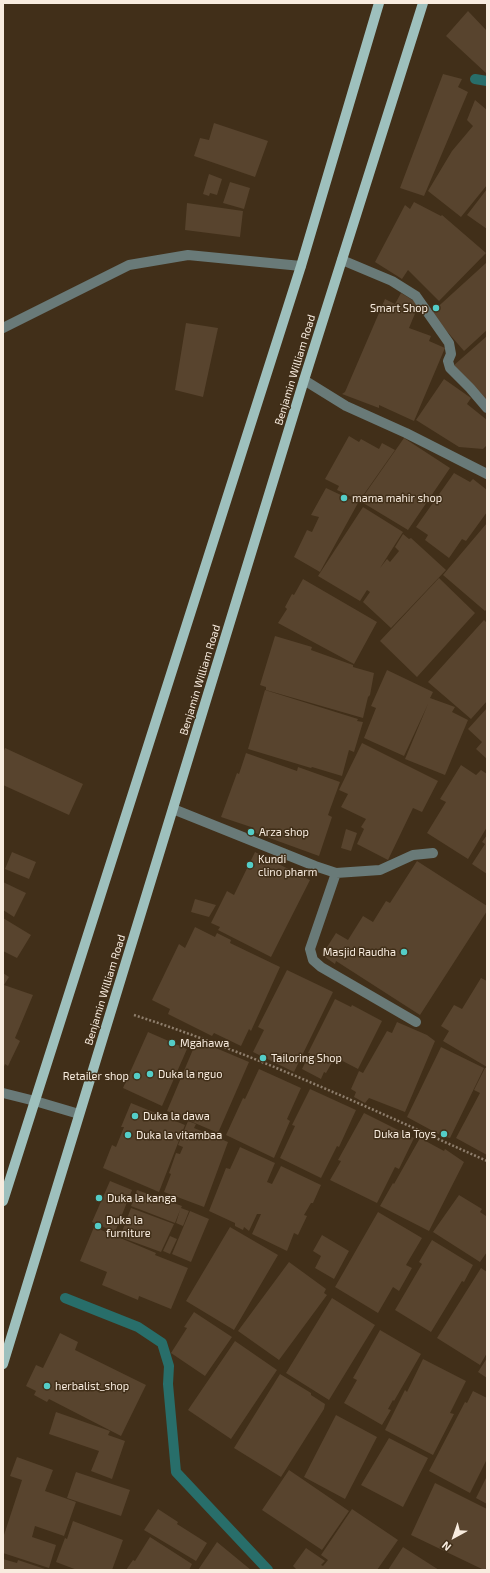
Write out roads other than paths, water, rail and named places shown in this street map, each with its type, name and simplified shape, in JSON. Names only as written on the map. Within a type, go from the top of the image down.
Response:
[{"type":"main road","points":[[3,1201],[301,266],[379,3]]},
{"type":"main road","name":"Benjamin William Road","points":[[3,1364],[304,380],[423,3]]},
{"type":"street","points":[[3,328],[129,265],[188,255],[301,266]]},
{"type":"street","points":[[342,260],[392,281],[416,296],[449,342],[451,354],[448,361],[450,368],[487,408]]},
{"type":"street","points":[[304,380],[346,406],[406,433],[487,474]]},
{"type":"street","points":[[173,809],[308,864],[336,873],[380,870],[413,855],[433,853]]},
{"type":"street","points":[[336,873],[310,949],[313,960],[321,968],[416,1022]]},
{"type":"street","points":[[3,1093],[80,1114]]},
{"type":"waterway","points":[[475,79],[487,81]]},
{"type":"waterway","points":[[65,1298],[138,1327],[162,1343],[169,1366],[168,1384],[176,1472],[268,1570]]},
{"type":"place","name":"Smart Shop","points":[[436,308]]},
{"type":"place","name":"mama mahir shop","points":[[344,498]]},
{"type":"place","name":"Arza shop","points":[[251,832]]},
{"type":"place","name":"Kundi clino pharm","points":[[250,865]]},
{"type":"place","name":"Masjid Raudha","points":[[404,952]]},
{"type":"place","name":"Mgahawa","points":[[172,1043]]},
{"type":"place","name":"Tailoring Shop","points":[[263,1058]]},
{"type":"place","name":"Duka la nguo","points":[[150,1074]]},
{"type":"place","name":"Retailer shop","points":[[137,1076]]},
{"type":"place","name":"Duka la dawa","points":[[135,1116]]},
{"type":"place","name":"Duka la Toys","points":[[444,1134]]},
{"type":"place","name":"Duka la vitambaa","points":[[128,1135]]},
{"type":"place","name":"Duka la kanga","points":[[99,1198]]},
{"type":"place","name":"Duka la furniture","points":[[98,1226]]},
{"type":"place","name":"herbalist_shop","points":[[47,1386]]}]
